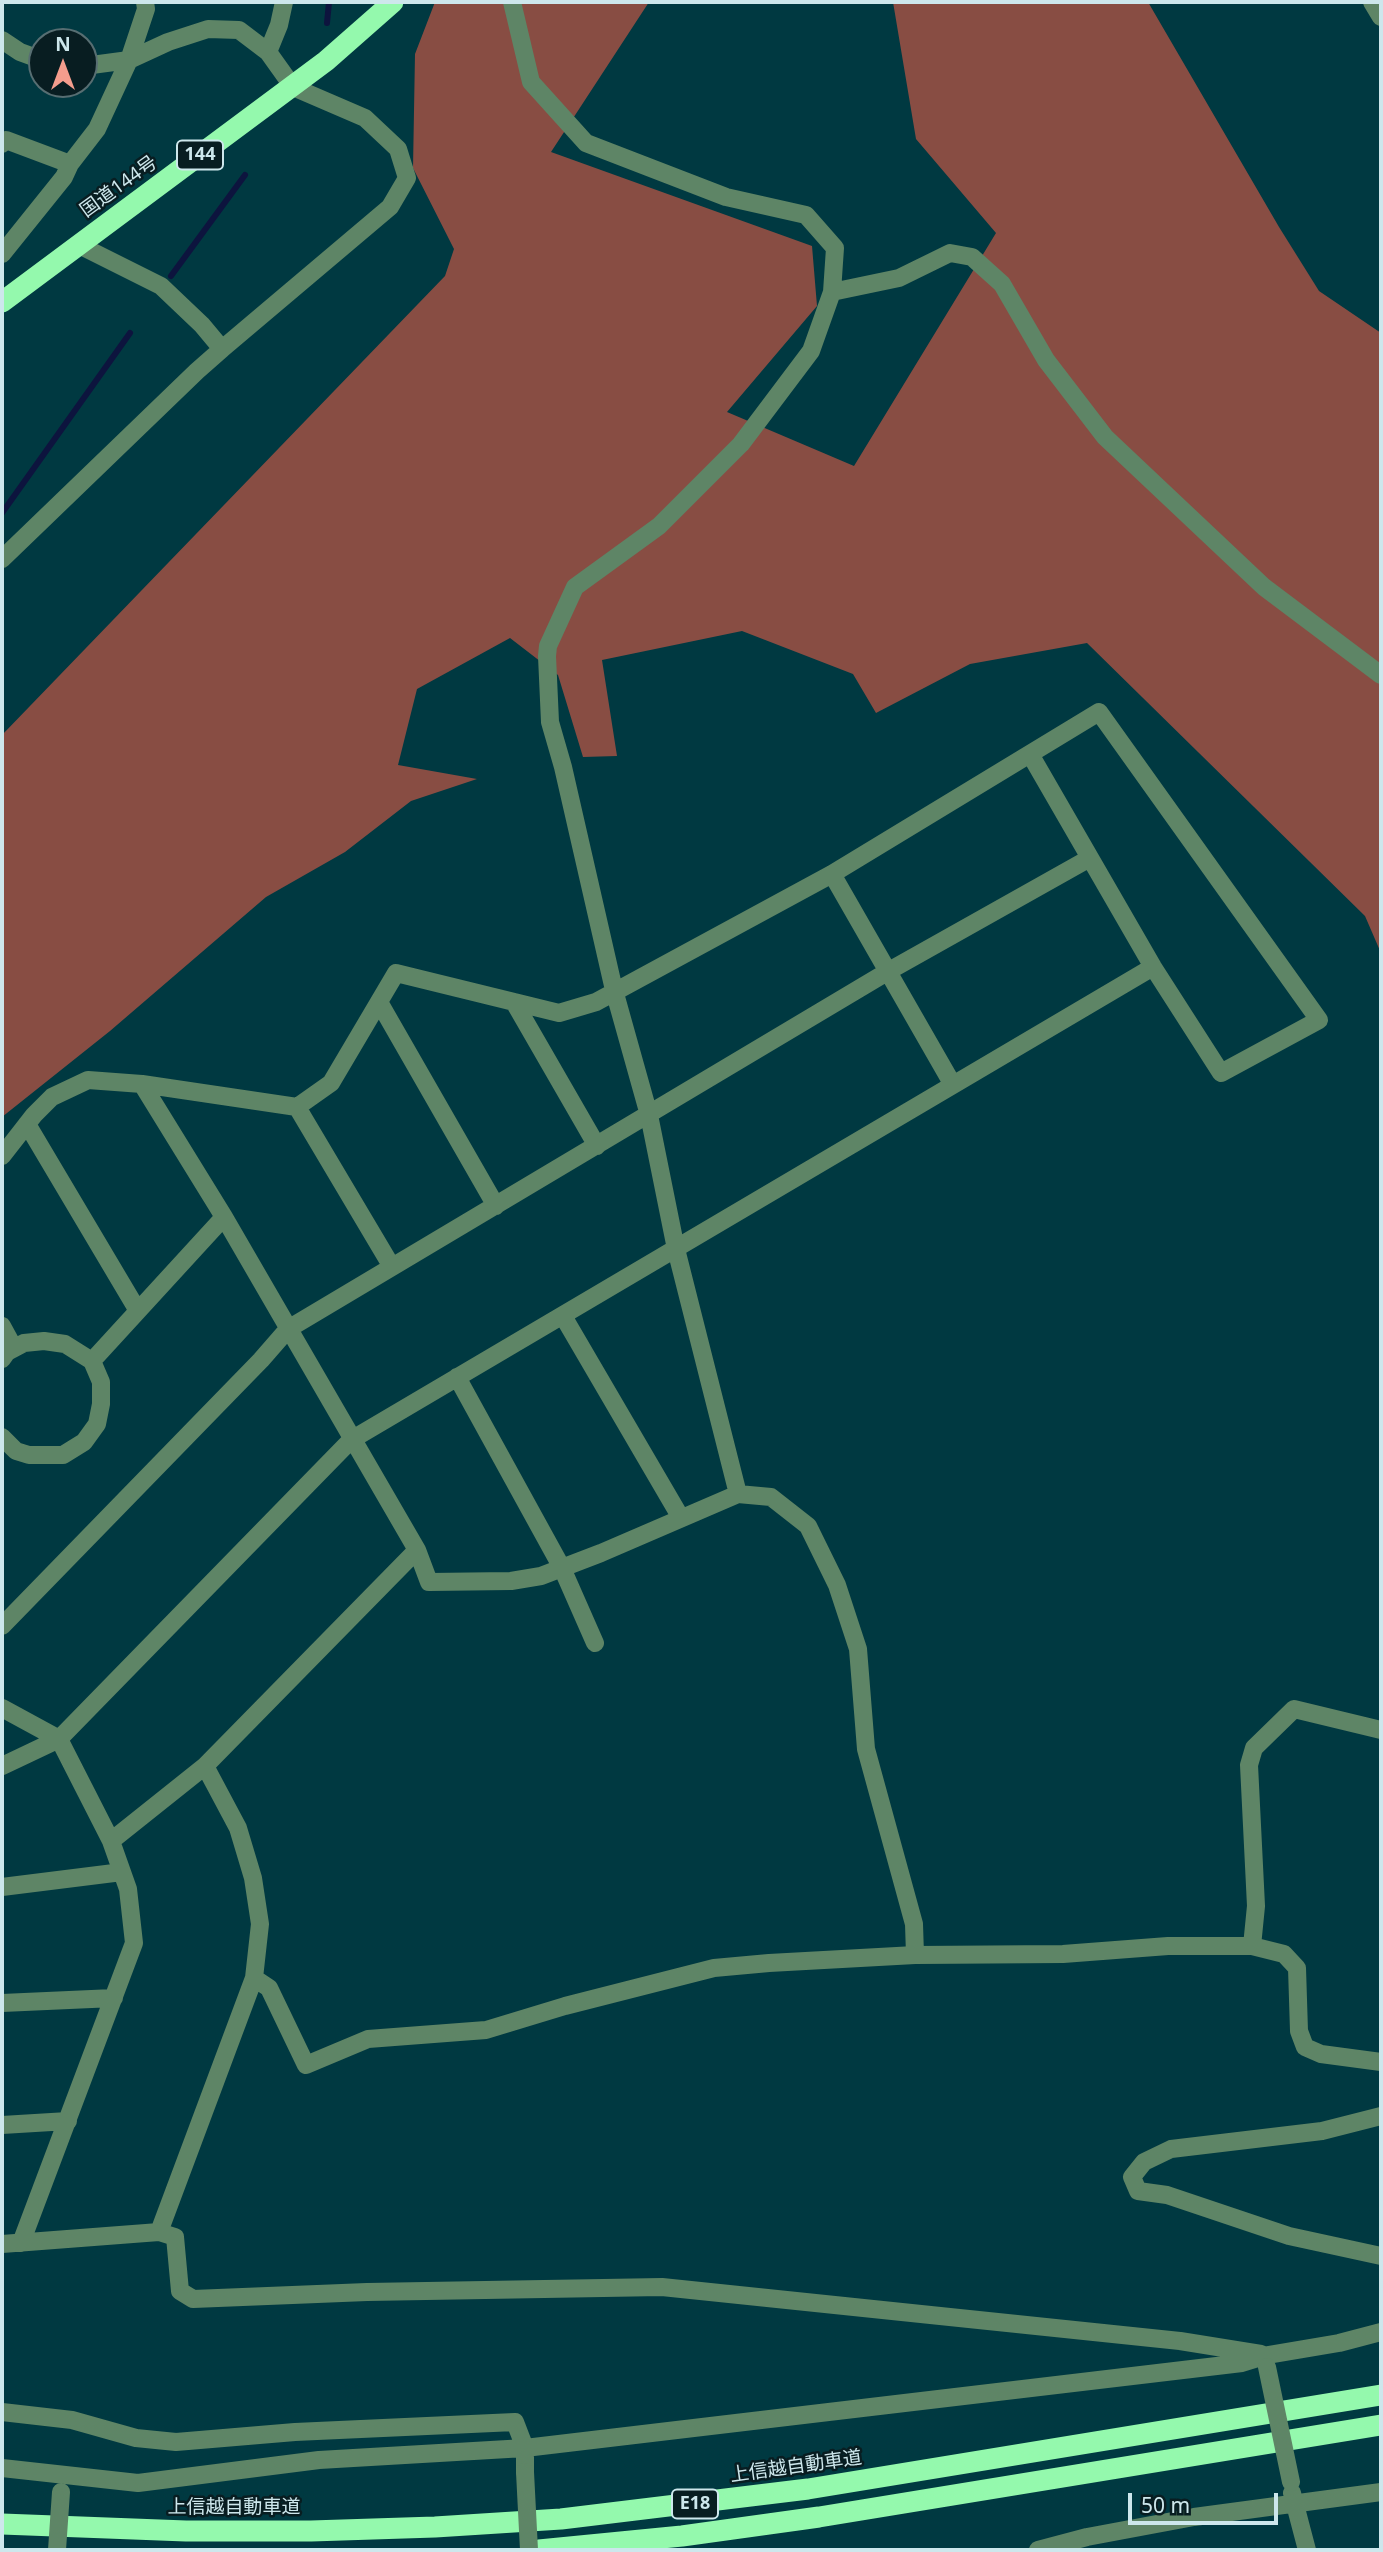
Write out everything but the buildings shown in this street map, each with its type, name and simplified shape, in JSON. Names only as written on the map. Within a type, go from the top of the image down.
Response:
[{"type":"highway","name":"国道144号","points":[[2,302],[293,87],[393,2]]},
{"type":"highway","name":"上信越自動車道","points":[[2,2525],[311,2532],[561,2519],[808,2489],[1381,2395]]},
{"type":"highway","name":"E18","points":[[539,2550],[682,2536],[820,2518],[1381,2425]]},
{"type":"street","points":[[2,254],[64,177],[69,164],[97,129],[129,60],[146,9],[145,2]]},
{"type":"street","points":[[268,52],[284,2]]},
{"type":"street","points":[[512,2],[531,82],[586,143],[726,197],[806,215],[835,248],[832,292],[811,351],[741,444],[659,526],[575,587],[548,646],[550,722],[563,767],[614,990],[649,1115],[677,1249],[738,1493]]},
{"type":"street","points":[[1372,2],[1381,17]]},
{"type":"street","points":[[2,559],[197,371],[390,207],[407,178],[398,149],[365,118],[293,87],[268,52],[239,30],[208,29],[168,42],[129,60],[98,64]]},
{"type":"street","points":[[2,40],[28,55]]},
{"type":"street","points":[[2,144],[6,140],[69,164]]},
{"type":"street","points":[[79,245],[162,286],[202,324],[222,349]]},
{"type":"street","points":[[832,292],[899,278],[950,253],[972,257],[1002,284],[1046,360],[1105,437],[1264,587],[1381,675]]},
{"type":"street","points":[[2,1156],[52,1097],[88,1080],[142,1084],[298,1107],[331,1083],[396,973],[559,1013],[596,1002],[832,874],[1099,712],[1319,1020],[1220,1073],[1153,967],[1030,754]]},
{"type":"street","points":[[2,1626],[288,1329],[887,972],[1090,858]]},
{"type":"street","points":[[832,874],[953,1086]]},
{"type":"street","points":[[2,1766],[59,1739],[351,1440],[1153,967]]},
{"type":"street","points":[[379,1002],[496,1206]]},
{"type":"street","points":[[514,1002],[597,1146]]},
{"type":"street","points":[[142,1084],[224,1217],[417,1550],[429,1582],[511,1581],[541,1576],[738,1493],[771,1497],[808,1526],[838,1585],[858,1649],[866,1749],[914,1924],[915,1955]]},
{"type":"street","points":[[298,1107],[392,1267]]},
{"type":"street","points":[[27,1124],[138,1311]]},
{"type":"street","points":[[92,1361],[224,1217]]},
{"type":"street","points":[[563,1316],[681,1518]]},
{"type":"street","points":[[2,1326],[8,1354],[24,1343],[44,1341],[65,1344],[92,1361],[101,1382],[102,1404],[97,1424],[84,1442],[63,1455],[29,1455],[3,1443]]},
{"type":"street","points":[[457,1377],[562,1568],[595,1643]]},
{"type":"street","points":[[111,1841],[205,1766],[417,1550]]},
{"type":"street","points":[[2,1707],[59,1739],[111,1841],[128,1889],[134,1944],[21,2243]]},
{"type":"street","points":[[1252,1946],[1256,1906],[1249,1765],[1254,1748],[1294,1709],[1381,1730]]},
{"type":"street","points":[[159,2232],[254,1978],[260,1924],[253,1878],[238,1828],[205,1766]]},
{"type":"street","points":[[2,1887],[122,1872]]},
{"type":"street","points":[[254,1978],[269,1988],[306,2064],[368,2039],[486,2030],[565,2006],[714,1968],[915,1955],[1063,1954],[1168,1946],[1252,1946],[1284,1954],[1297,1968],[1299,2031],[1305,2047],[1321,2054],[1381,2062]]},
{"type":"street","points":[[2,2003],[114,1998]]},
{"type":"street","points":[[1381,2116],[1322,2131],[1171,2149],[1144,2162],[1132,2177],[1138,2191],[1167,2195],[1289,2236],[1381,2256]]},
{"type":"street","points":[[2,2125],[68,2121]]},
{"type":"street","points":[[2,2244],[159,2232],[175,2238],[180,2291],[193,2299],[367,2292],[662,2287],[1180,2341],[1267,2361]]},
{"type":"street","points":[[2,2468],[62,2483],[138,2483],[320,2460],[525,2448],[1267,2361],[1381,2332]]},
{"type":"street","points":[[1267,2361],[1294,2504],[1307,2550]]},
{"type":"street","points":[[2,2412],[72,2420],[136,2438],[177,2442],[295,2432],[515,2422],[525,2448],[529,2550]]},
{"type":"street","points":[[57,2550],[62,2483]]},
{"type":"street","points":[[1038,2550],[1087,2537],[1194,2517],[1381,2492]]},
{"type":"shaded area","points":[[435,2],[649,2],[551,152],[812,246],[817,306],[727,412],[854,466],[996,233],[916,139],[893,2],[1148,2],[1319,291],[1381,333],[1381,953],[1365,916],[1087,643],[970,664],[876,713],[853,674],[742,631],[602,660],[617,756],[583,757],[558,675],[510,638],[417,689],[398,765],[477,779],[411,801],[345,852],[266,897],[110,1031],[2,1117],[2,735],[445,276],[454,249],[413,168],[415,54]]},
{"type":"waterway","points":[[327,23],[329,2]]},
{"type":"waterway","points":[[171,276],[245,175]]},
{"type":"waterway","points":[[2,513],[130,333]]}]
